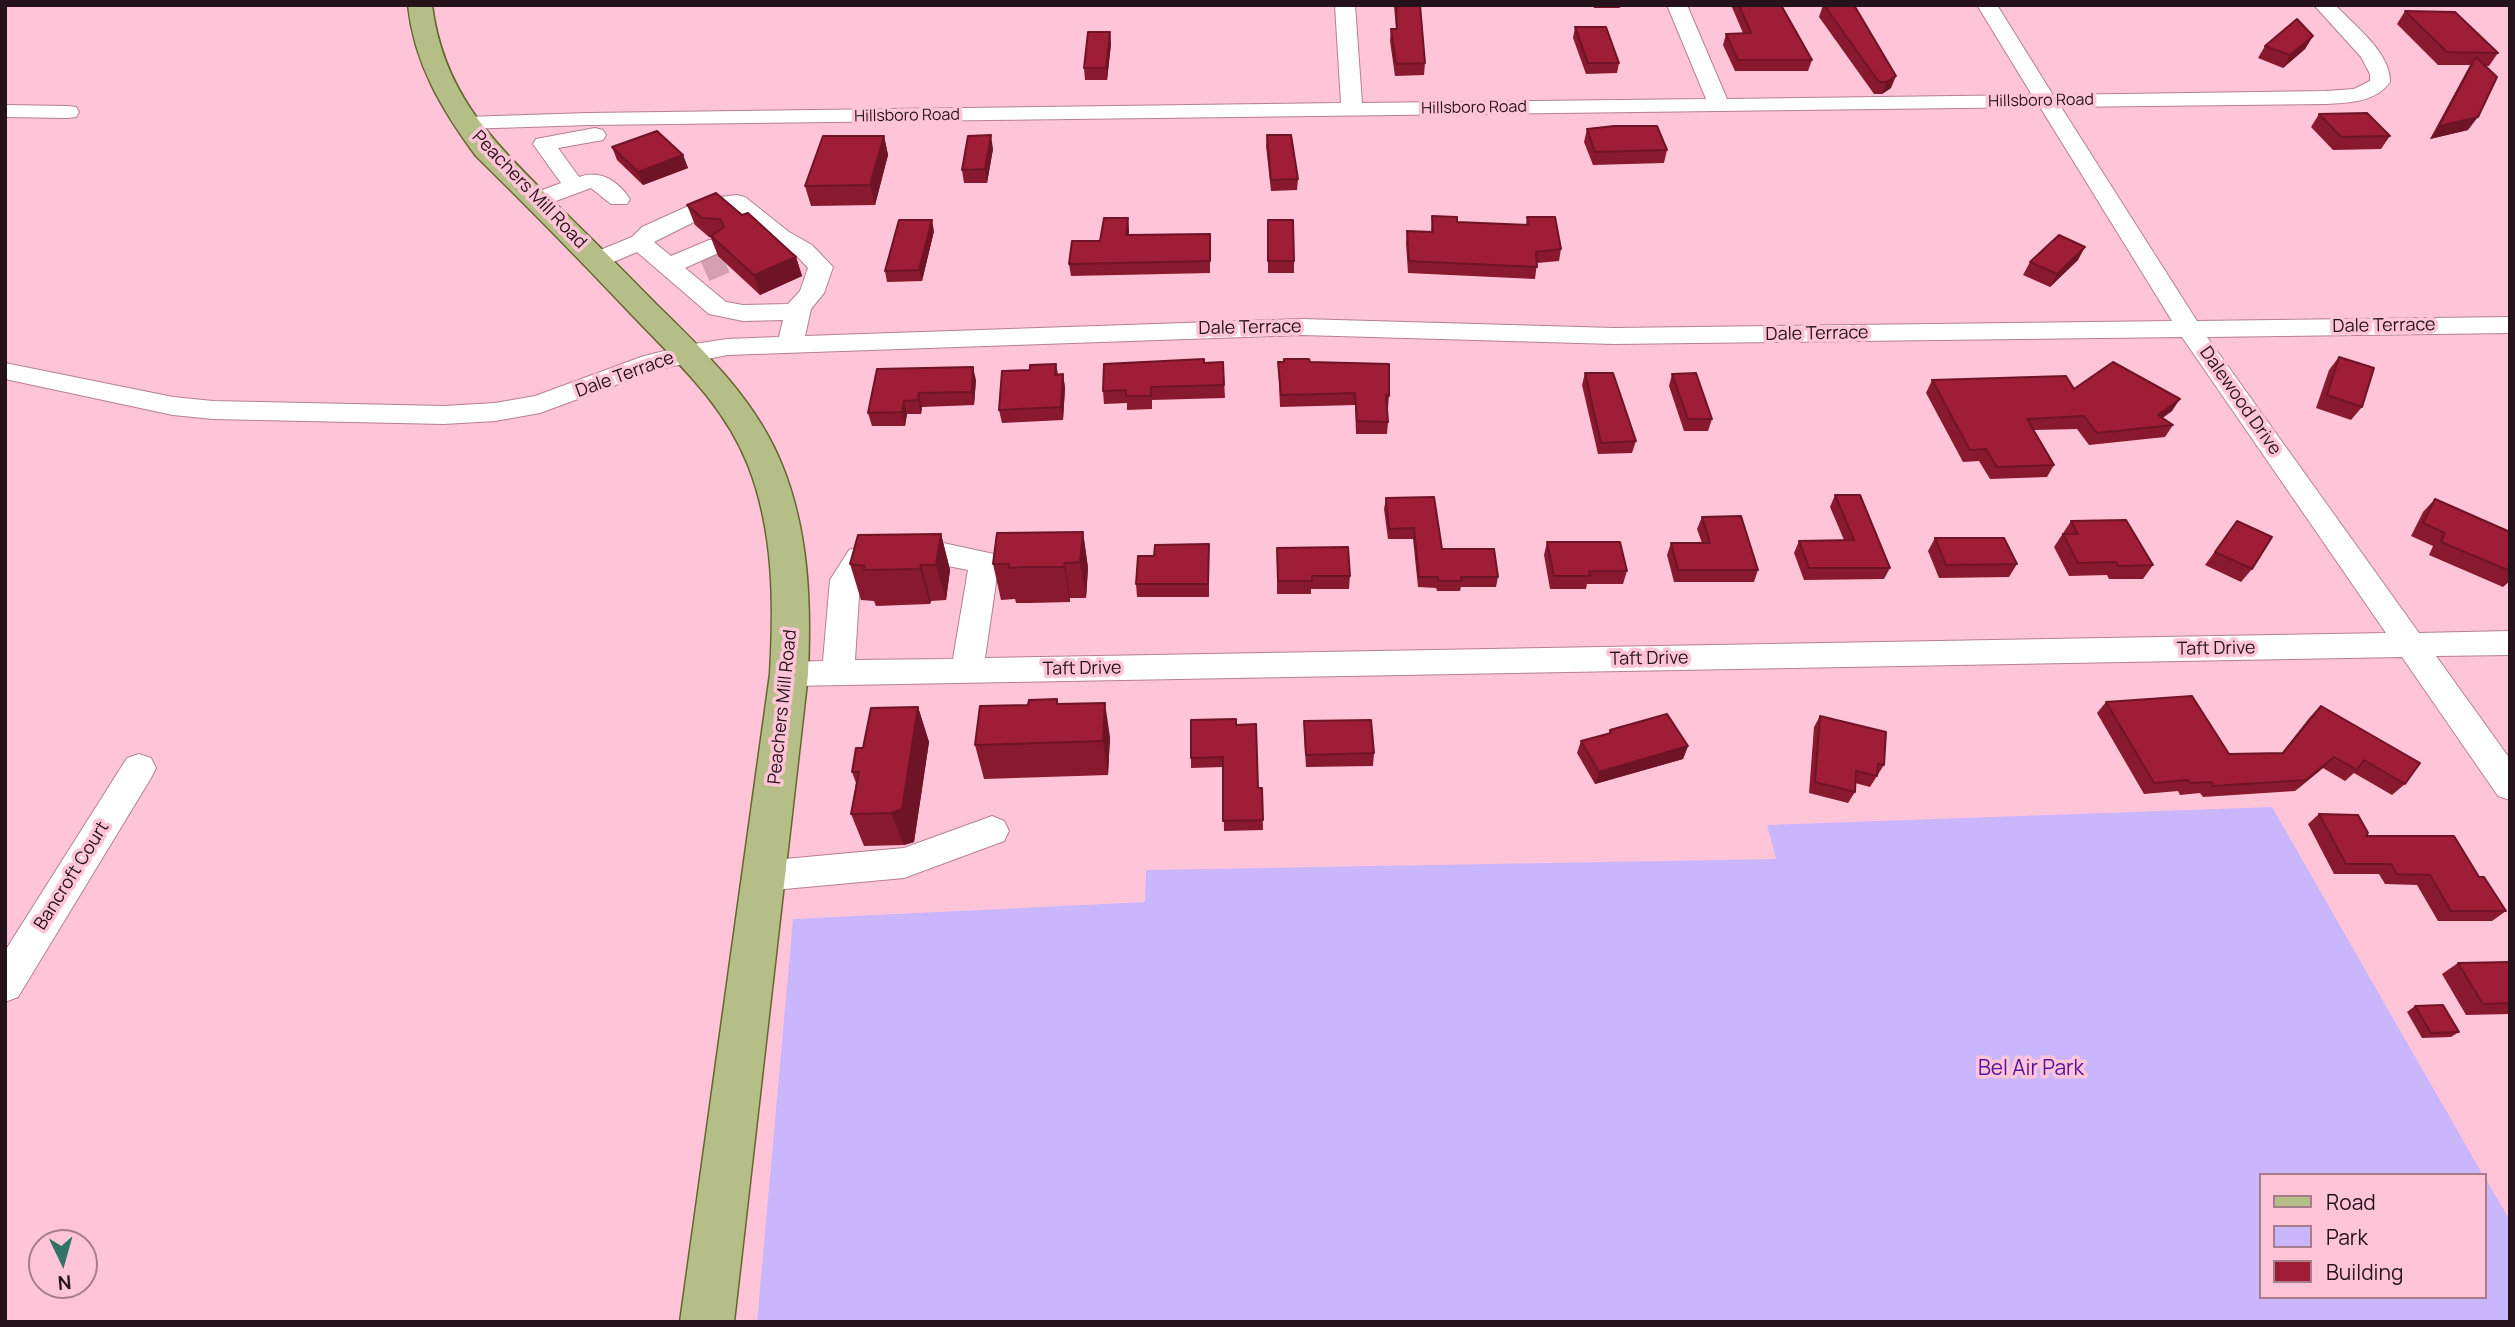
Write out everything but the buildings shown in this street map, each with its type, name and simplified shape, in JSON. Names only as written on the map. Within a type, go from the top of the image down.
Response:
[{"type":"main road","name":"Peachers Mill Road","points":[[420,5],[422,30],[433,61],[446,91],[465,123],[486,150],[687,353],[729,403],[751,437],[783,522],[792,629],[789,674],[707,1322]]},
{"type":"street","points":[[1345,5],[1353,109]]},
{"type":"street","points":[[1677,5],[1719,105]]},
{"type":"street","name":"Dalewood Drive","points":[[1987,5],[2189,329],[2510,786]]},
{"type":"street","name":"Hillsboro Road","points":[[465,123],[595,134],[1353,109],[2325,97],[2365,93],[2374,89],[2380,82],[2381,75],[2371,56],[2323,5]]},
{"type":"street","points":[[5,111],[68,112]]},
{"type":"street","points":[[619,199],[584,182],[544,144],[595,134],[620,142]]},
{"type":"street","points":[[584,182],[595,134]]},
{"type":"street","points":[[537,200],[584,182]]},
{"type":"street","points":[[597,260],[685,243],[718,202],[749,222],[804,250],[821,267],[812,293],[799,307],[790,345]]},
{"type":"street","points":[[685,243],[708,303],[729,313],[798,312]]},
{"type":"street","name":"Dale Terrace","points":[[5,371],[173,406],[213,410],[444,415],[495,412],[540,404],[650,363],[687,353],[727,347],[1226,328],[1614,336],[2510,325]]},
{"type":"street","points":[[838,673],[845,580],[859,558],[943,554],[984,562],[967,671]]},
{"type":"street","name":"Taft Drive","points":[[789,674],[2510,643]]},
{"type":"street","name":"Bancroft Court","points":[[5,985],[138,768]]},
{"type":"street","points":[[763,876],[904,863],[992,831]]},
{"type":"green space","name":"Bel Air Park","points":[[2272,807],[2482,1173],[2260,1173],[2260,1299],[2487,1299],[2487,1181],[2510,1220],[2510,1322],[757,1322],[793,919],[1145,902],[1146,870],[1776,859],[1767,825]]},
{"type":"tunnel","points":[[705,271],[764,245]]}]
